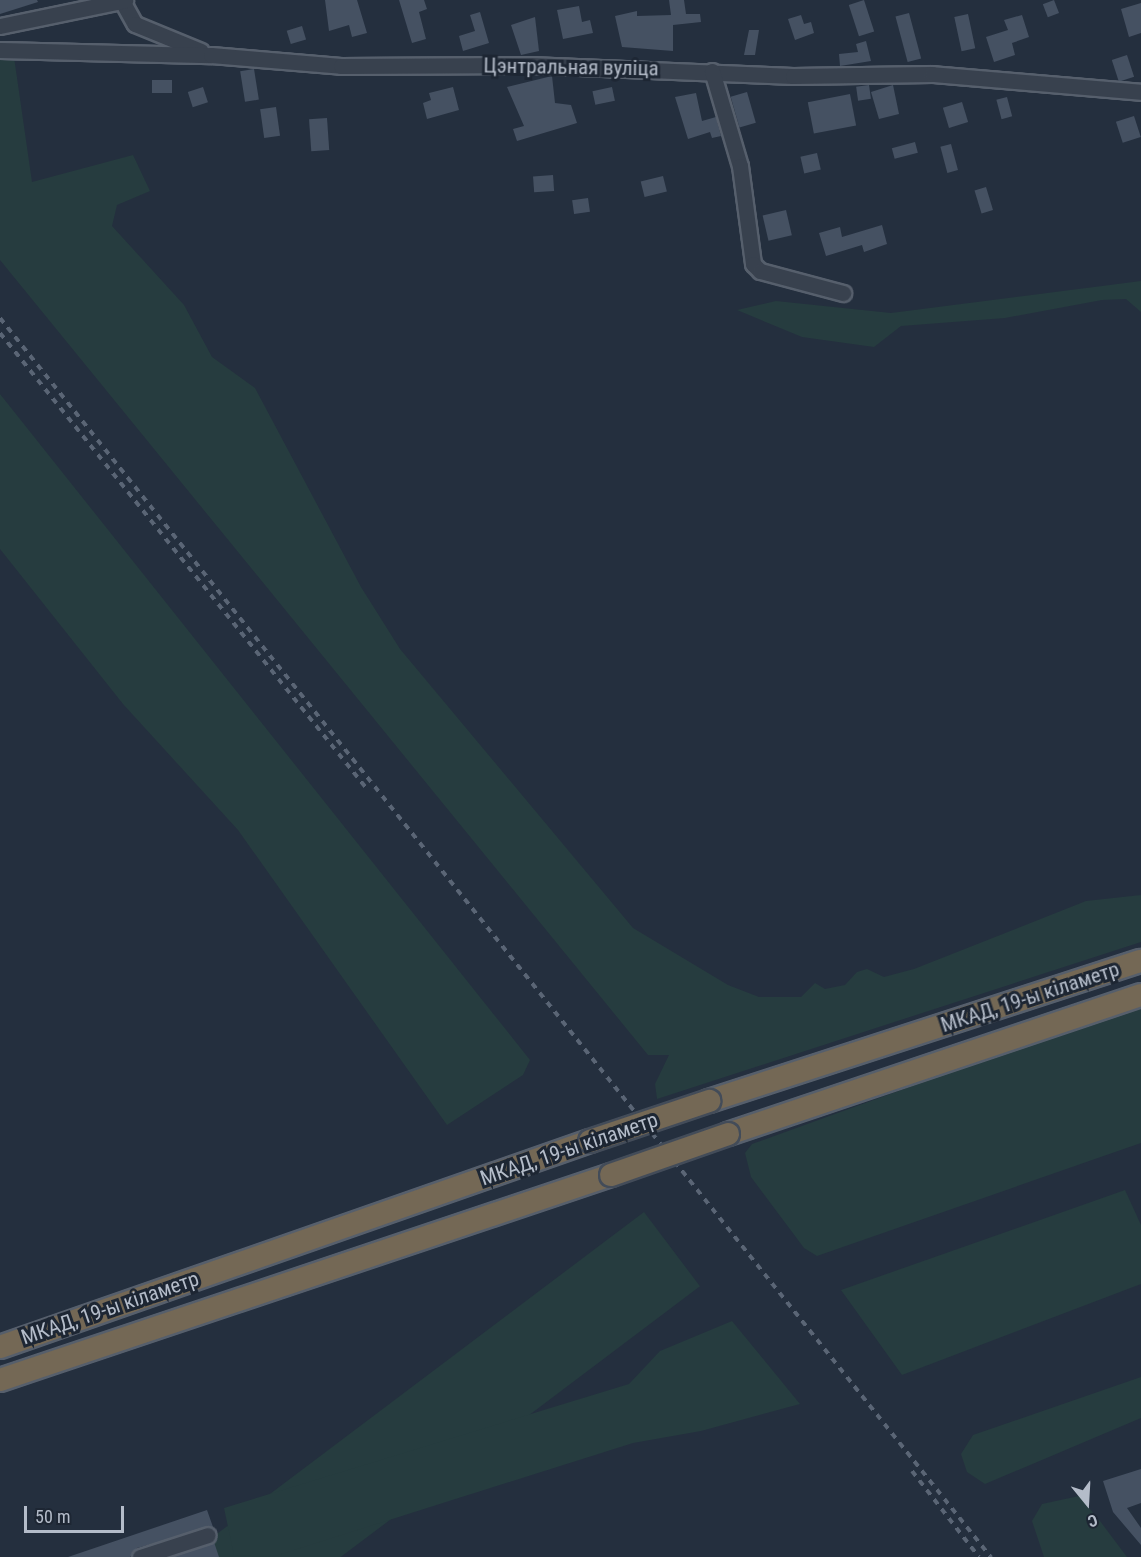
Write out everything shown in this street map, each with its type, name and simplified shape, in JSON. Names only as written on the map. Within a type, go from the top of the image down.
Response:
[{"type":"highway","name":"МКАД, 19-ы кіламетр","points":[[0,1347],[590,1141],[1141,961]]},
{"type":"highway","name":"МКАД, 19-ы кіламетр","points":[[0,1380],[1141,994]]},
{"type":"street","points":[[0,26],[123,1],[135,24],[211,55]]},
{"type":"street","name":"Цэнтральная вуліца","points":[[0,50],[211,55],[341,66],[712,70],[793,76],[932,74],[1141,92]]},
{"type":"street","points":[[712,70],[740,166],[753,264],[760,271],[843,293]]},
{"type":"street","points":[[140,1557],[180,1551],[208,1535]]},
{"type":"green space","points":[[14,57],[32,182],[133,155],[150,191],[117,205],[112,226],[184,305],[212,357],[255,388],[361,587],[400,649],[633,928],[728,985],[759,997],[801,997],[815,983],[825,989],[845,985],[857,972],[867,969],[884,977],[914,969],[1086,901],[1141,895],[1141,942],[657,1099],[655,1084],[669,1055],[648,1055],[0,260],[0,58]]},
{"type":"green space","points":[[1141,281],[1141,312],[1126,299],[1102,300],[1005,318],[901,326],[874,347],[802,337],[737,310],[776,301],[891,313]]},
{"type":"green space","points":[[0,394],[530,1060],[523,1075],[447,1125],[238,830],[123,704],[0,549]]},
{"type":"green space","points":[[1141,1003],[1141,1143],[817,1256],[804,1248],[751,1177],[745,1153],[752,1144]]},
{"type":"green space","points":[[1125,1190],[1141,1225],[1141,1284],[902,1375],[841,1290]]},
{"type":"green space","points":[[644,1212],[700,1286],[341,1557],[186,1557]]},
{"type":"green space","points":[[732,1321],[800,1404],[701,1431],[633,1443],[272,1557],[234,1555],[224,1508],[629,1384],[660,1351]]},
{"type":"green space","points":[[1141,1377],[1141,1418],[985,1484],[967,1472],[961,1454],[973,1435]]},
{"type":"green space","points":[[1079,1496],[1127,1557],[1044,1557],[1032,1521],[1042,1504]]},
{"type":"building","points":[[0,0],[37,0],[38,2],[0,14]]},
{"type":"building","points":[[325,0],[357,0],[367,33],[352,37],[349,25],[329,31]]},
{"type":"building","points":[[399,0],[424,0],[427,9],[419,12],[426,39],[412,43]]},
{"type":"building","points":[[669,0],[684,0],[686,14],[700,14],[701,22],[673,25],[673,51],[622,47],[615,16],[637,11],[637,16],[671,15]]},
{"type":"building","points":[[864,0],[874,31],[859,36],[849,5]]},
{"type":"building","points":[[1054,0],[1059,13],[1048,17],[1043,4]]},
{"type":"building","points":[[1141,3],[1141,33],[1129,37],[1121,9]]},
{"type":"building","points":[[579,6],[582,22],[590,20],[593,33],[563,39],[557,10]]},
{"type":"building","points":[[480,12],[489,43],[463,51],[459,36],[475,31],[470,15]]},
{"type":"building","points":[[909,13],[921,58],[908,62],[895,17]]},
{"type":"building","points":[[968,14],[975,48],[962,51],[954,17]]},
{"type":"building","points":[[801,15],[804,24],[811,22],[814,33],[795,40],[788,19]]},
{"type":"building","points":[[1022,15],[1029,37],[1012,43],[1015,55],[994,62],[986,37],[1008,30],[1004,20]]},
{"type":"building","points":[[535,17],[539,51],[521,55],[511,25]]},
{"type":"building","points":[[302,26],[306,39],[291,44],[287,31]]},
{"type":"building","points":[[749,30],[759,30],[755,55],[744,55]]},
{"type":"building","points":[[866,41],[871,61],[840,66],[839,54],[858,52],[856,44]]},
{"type":"building","points":[[1127,55],[1134,77],[1119,82],[1112,60]]},
{"type":"building","points":[[254,69],[259,100],[245,102],[240,71]]},
{"type":"building","points":[[552,76],[555,103],[571,105],[577,123],[517,141],[513,129],[524,126],[507,87]]},
{"type":"building","points":[[152,80],[172,80],[172,93],[152,93]]},
{"type":"building","points":[[869,85],[871,99],[858,101],[856,87]]},
{"type":"building","points":[[893,85],[899,114],[879,119],[871,92]]},
{"type":"building","points":[[203,87],[208,102],[193,107],[188,92]]},
{"type":"building","points":[[453,87],[459,110],[427,119],[423,103],[431,100],[429,93]]},
{"type":"building","points":[[612,87],[615,101],[595,105],[592,91]]},
{"type":"building","points":[[747,92],[756,123],[739,127],[731,97]]},
{"type":"building","points":[[696,93],[702,121],[716,117],[721,136],[712,138],[710,132],[688,139],[675,97]]},
{"type":"building","points":[[850,94],[856,125],[814,134],[808,102]]},
{"type":"building","points":[[1007,97],[1012,116],[1002,119],[996,100]]},
{"type":"building","points":[[962,102],[968,122],[949,128],[943,108]]},
{"type":"building","points":[[276,107],[280,136],[264,138],[260,109]]},
{"type":"building","points":[[1134,116],[1141,137],[1123,143],[1116,122]]},
{"type":"building","points":[[327,118],[329,150],[311,151],[309,119]]},
{"type":"building","points":[[915,142],[918,153],[895,159],[892,148]]},
{"type":"building","points":[[951,144],[958,170],[947,173],[940,147]]},
{"type":"building","points":[[817,153],[821,170],[804,173],[800,157]]},
{"type":"building","points":[[553,175],[554,191],[534,192],[533,176]]},
{"type":"building","points":[[663,176],[667,192],[645,197],[641,182]]},
{"type":"building","points":[[986,187],[993,210],[982,213],[975,191]]},
{"type":"building","points":[[588,198],[590,212],[574,214],[572,200]]},
{"type":"building","points":[[786,210],[792,235],[768,241],[763,215]]},
{"type":"building","points":[[882,225],[887,244],[864,252],[862,245],[826,256],[819,233],[840,227],[842,237]]},
{"type":"building","points":[[1141,1469],[1141,1503],[1127,1508],[1141,1528],[1141,1545],[1113,1512],[1103,1481]]},
{"type":"building","points":[[207,1510],[213,1527],[137,1548],[130,1557],[68,1557]]},
{"type":"building","points":[[214,1542],[219,1557],[172,1557],[211,1544]]},
{"type":"railway","points":[[0,318],[991,1557]]},
{"type":"railway","points":[[0,333],[367,789]]},
{"type":"railway","points":[[912,1471],[979,1557]]}]
